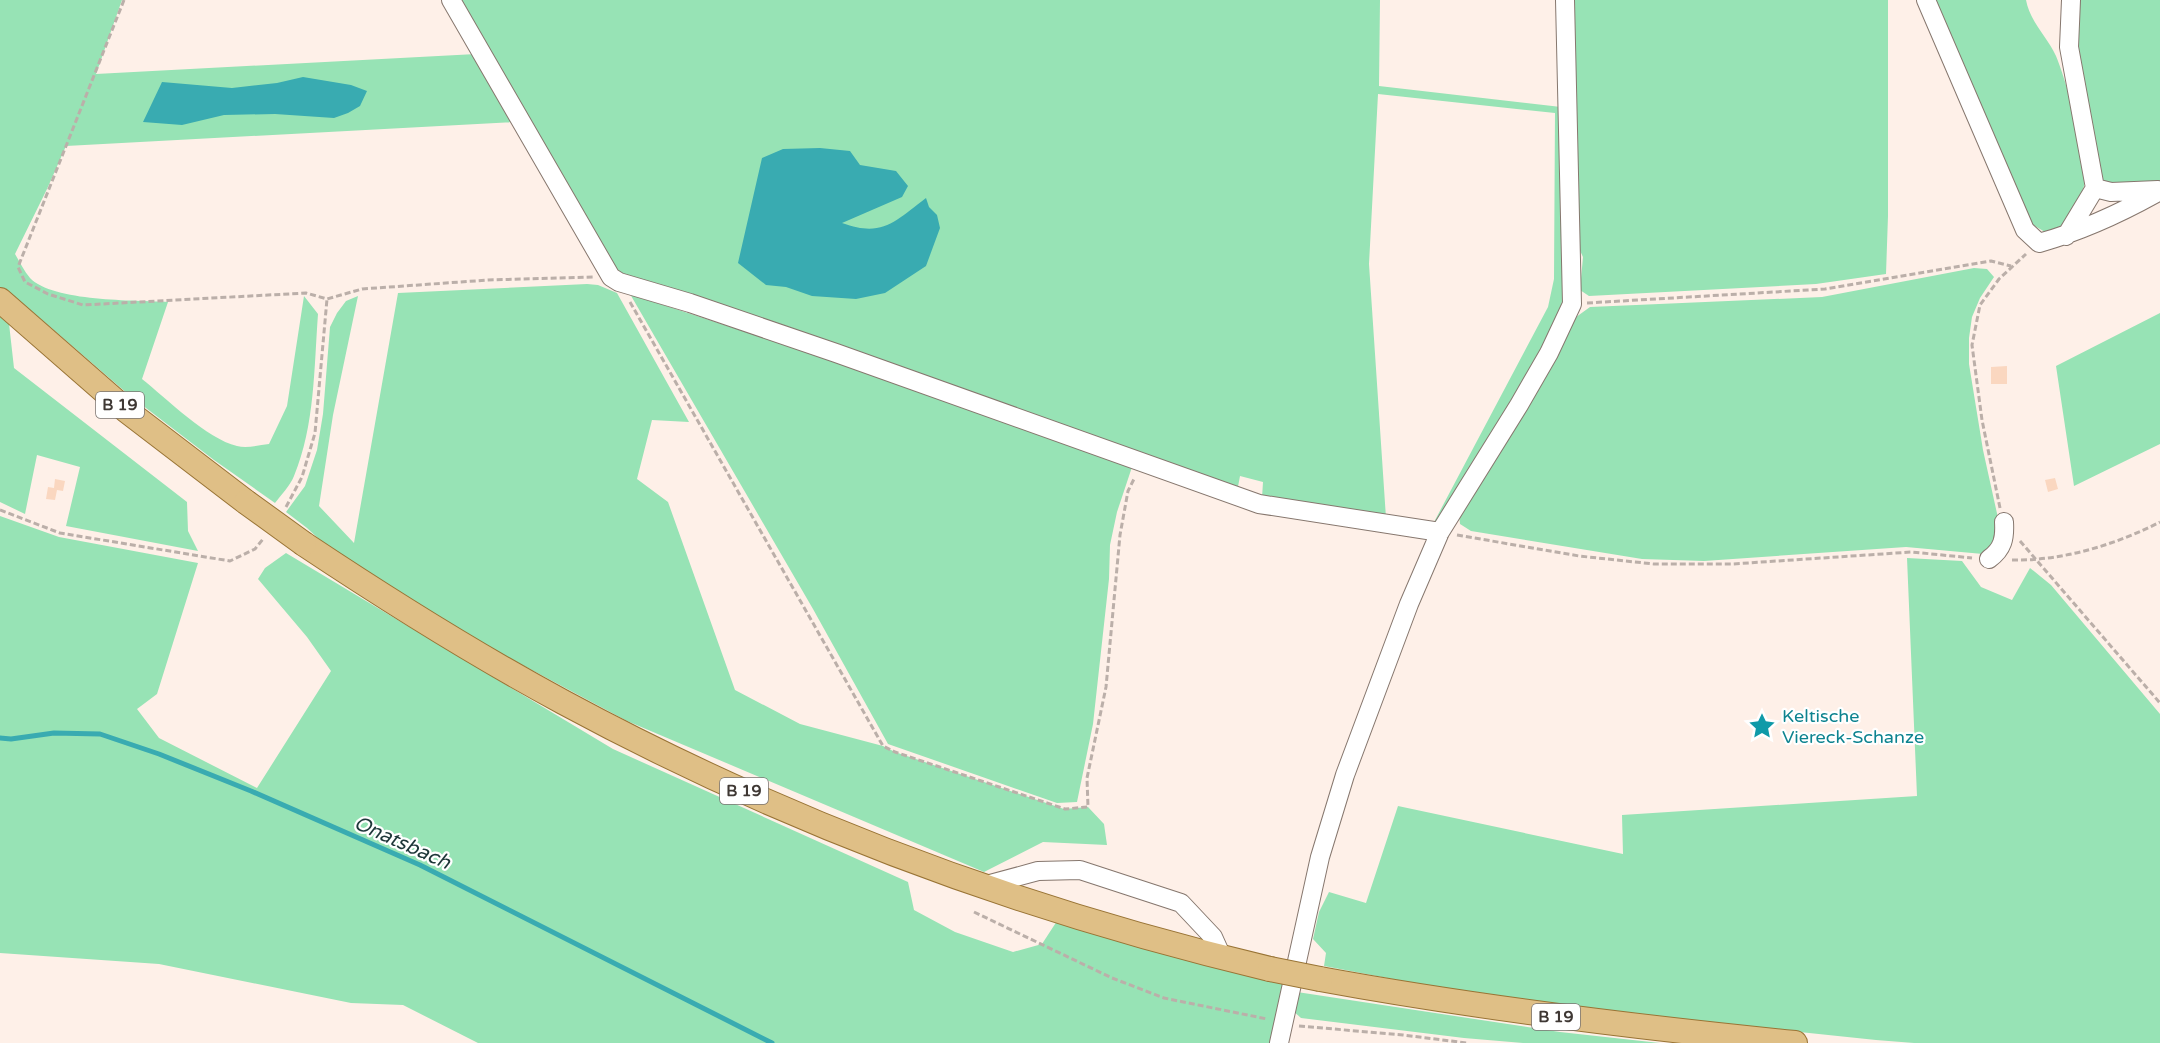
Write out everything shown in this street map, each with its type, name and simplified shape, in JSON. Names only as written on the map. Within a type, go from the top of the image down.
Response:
[{"type":"main road","name":"B 19","points":[[0,300],[127,411],[304,544],[441,632],[564,703],[770,803],[983,886],[1101,924],[1270,969],[1414,997],[1584,1021],[1795,1043]]},
{"type":"street","points":[[451,0],[556,185],[615,280],[690,303],[1259,504],[1440,532]]},
{"type":"street","points":[[1281,1034],[1320,857],[1345,775],[1409,604],[1440,532],[1524,396],[1549,352],[1572,304],[1565,0]]},
{"type":"street","points":[[1926,0],[2025,230],[2039,243],[2066,236],[2122,213],[2160,190]]},
{"type":"street","points":[[2066,236],[2095,188],[2069,47],[2071,0]]},
{"type":"street","points":[[2095,188],[2111,192],[2160,190]]},
{"type":"street","points":[[1989,559],[1998,552],[2004,537],[2004,522]]},
{"type":"street","points":[[983,886],[1038,870],[1080,870],[1181,903],[1213,937],[1222,957]]},
{"type":"path","points":[[124,0],[18,267],[25,282],[48,294],[83,305],[306,293],[327,299],[363,289],[488,280],[615,280],[883,746],[895,752],[1065,809],[1088,807],[1088,778],[1106,687],[1120,535],[1128,491],[1143,462]]},
{"type":"path","points":[[1572,304],[1825,289],[1991,261],[2011,266],[1980,305],[1972,345],[1982,420],[2004,522],[2160,703]]},
{"type":"path","points":[[281,516],[302,477],[315,433],[327,299]]},
{"type":"path","points":[[0,510],[60,533],[230,561],[255,549],[268,532]]},
{"type":"path","points":[[1440,532],[1579,556],[1654,564],[1732,564],[1912,552],[1989,559],[2037,560],[2094,548],[2160,522]]},
{"type":"path","points":[[974,912],[1112,978],[1164,998],[1258,1016],[1281,1034],[1403,1035],[1467,1043]]},
{"type":"green space","points":[[0,0],[122,0],[96,74],[476,54],[514,122],[66,146],[15,254],[30,278],[41,286],[57,292],[116,300],[168,302],[142,379],[200,427],[225,442],[241,447],[269,444],[287,406],[304,296],[318,314],[310,417],[306,437],[292,480],[275,503],[129,395],[5,288],[14,368],[187,502],[188,531],[198,551],[66,526],[80,467],[37,455],[25,514],[0,502]]},
{"type":"green space","points":[[456,0],[1380,0],[1379,86],[1561,107],[1565,288],[1558,319],[1444,517],[1433,524],[1548,307],[1554,279],[1555,113],[1378,94],[1369,264],[1386,518],[1262,498],[1263,482],[1240,476],[1237,492],[617,276]]},
{"type":"green space","points":[[1572,0],[1888,0],[1886,274],[1816,284],[1589,296],[1580,290],[1583,257],[1576,242]]},
{"type":"green space","points":[[1931,0],[2026,0],[2031,15],[2056,56],[2071,101],[2084,159],[2084,186],[2063,226],[2045,232],[2025,220]]},
{"type":"green space","points":[[2076,0],[2160,0],[2160,181],[2118,187],[2103,181],[2077,78]]},
{"type":"green space","points":[[1974,268],[1987,269],[1994,277],[1980,298],[1972,317],[1969,338],[1969,364],[1983,450],[1998,518],[1998,540],[1983,554],[1906,547],[1704,561],[1642,559],[1471,531],[1460,524],[1459,513],[1572,320],[1590,307],[1822,297]]},
{"type":"green space","points":[[598,285],[617,293],[689,422],[652,420],[637,479],[668,502],[735,690],[800,724],[883,746],[1064,809],[1088,807],[1104,824],[1107,845],[1043,842],[984,872],[627,721],[487,646],[387,586],[320,540],[286,512],[305,486],[317,450],[323,414],[330,327],[346,301],[358,296],[333,415],[319,506],[354,543],[398,293]]},
{"type":"green space","points":[[630,294],[959,402],[1133,464],[1117,512],[1110,545],[1109,579],[1093,724],[1077,802],[1057,803],[888,744],[813,609]]},
{"type":"green space","points":[[2160,313],[2160,444],[2074,486],[2056,366]]},
{"type":"green space","points":[[0,516],[59,537],[198,563],[157,694],[137,709],[159,738],[257,788],[331,671],[307,637],[258,579],[265,568],[286,553],[613,749],[908,882],[914,910],[955,932],[1013,952],[1042,944],[1057,921],[1219,969],[1289,984],[1271,1043],[478,1043],[403,1005],[351,1003],[159,964],[0,953]]},
{"type":"green space","points":[[1907,558],[1962,561],[1981,587],[2012,600],[2030,568],[2051,585],[2160,714],[2160,1043],[1914,1043],[1876,1040],[1638,1015],[1461,992],[1324,966],[1326,953],[1313,939],[1319,912],[1329,892],[1366,903],[1398,806],[1623,854],[1622,815],[1917,796]]},
{"type":"green space","points":[[1297,992],[1560,1032],[1660,1043],[1523,1043],[1301,1018],[1292,1010]]},
{"type":"water","points":[[303,77],[351,85],[367,91],[360,106],[334,118],[275,114],[224,115],[182,125],[143,122],[162,82],[232,88],[277,83]]},
{"type":"water","points":[[820,148],[850,151],[860,165],[896,171],[908,186],[902,197],[842,223],[868,229],[878,228],[897,220],[926,198],[929,207],[937,215],[940,228],[926,266],[885,293],[856,299],[812,296],[786,287],[766,285],[738,263],[762,158],[783,149]]},
{"type":"building","points":[[2007,366],[2007,384],[1991,384],[1991,367]]},
{"type":"building","points":[[2055,478],[2058,489],[2048,492],[2045,480]]},
{"type":"building","points":[[55,479],[65,481],[63,491],[57,490],[55,500],[46,499],[48,487],[54,488]]},
{"type":"waterway","name":"Onatsbach","points":[[0,738],[11,739],[54,733],[100,734],[159,754],[251,791],[420,865],[772,1043]]},
{"type":"place","name":"Keltische Viereck-Schanze","points":[[1762,726]]}]
